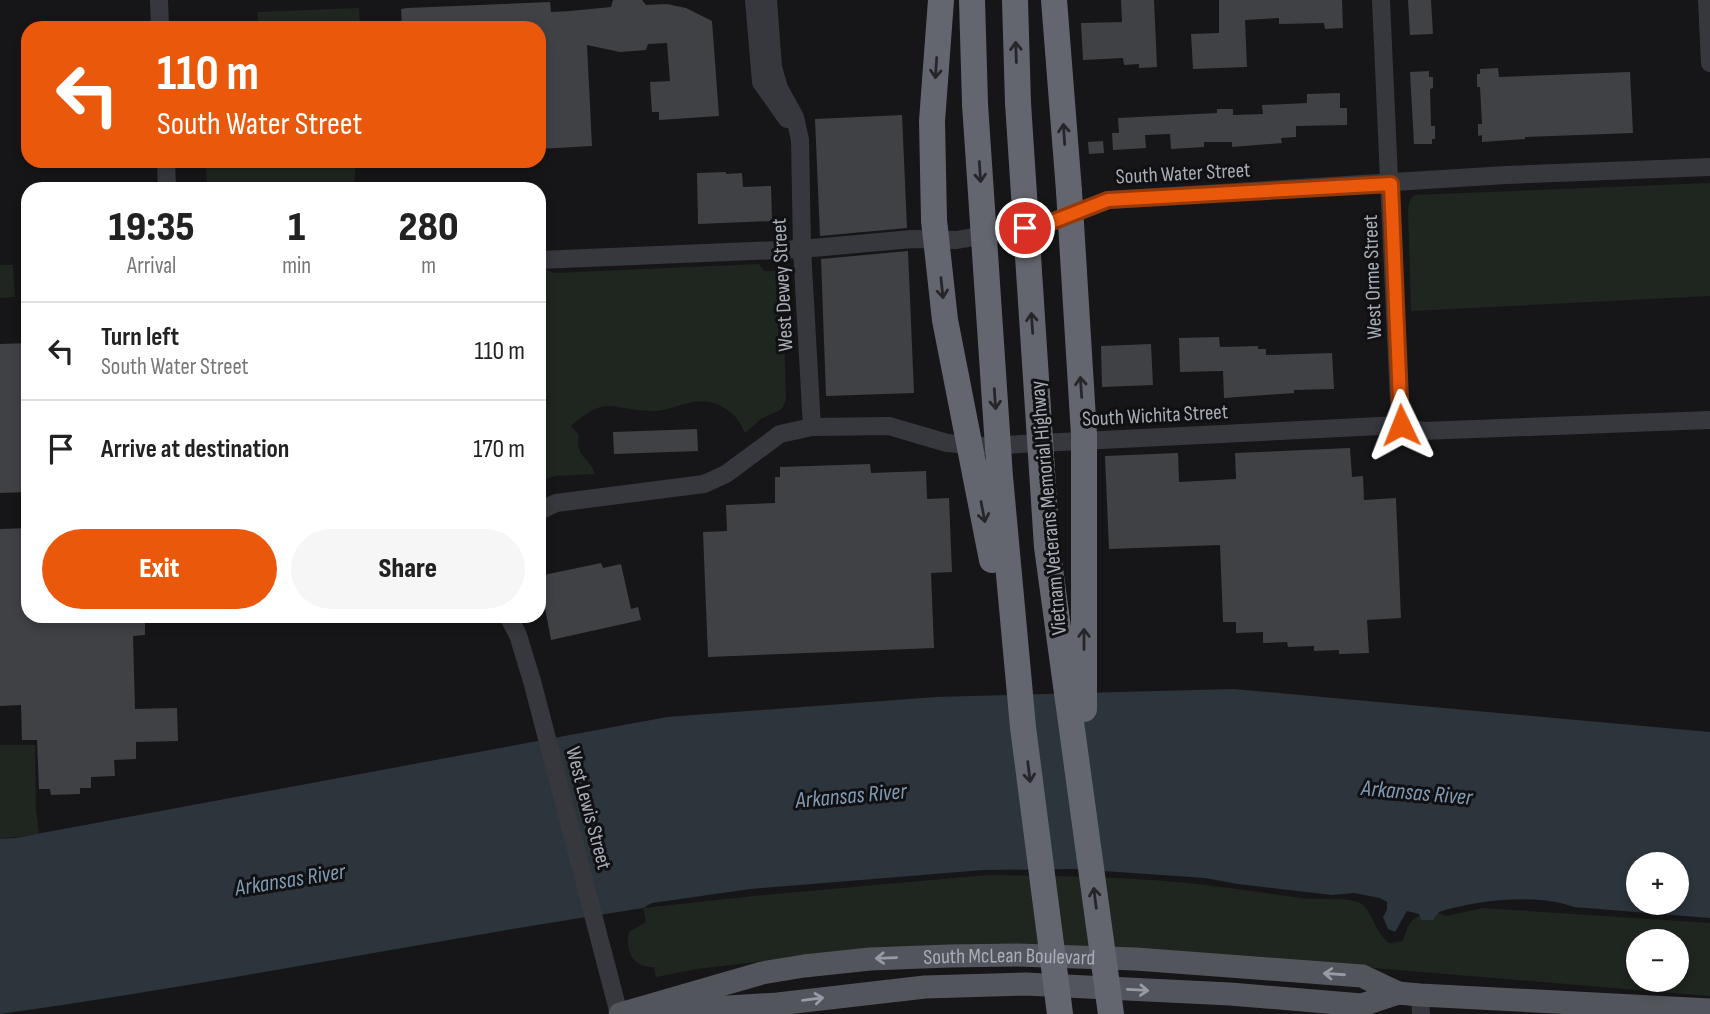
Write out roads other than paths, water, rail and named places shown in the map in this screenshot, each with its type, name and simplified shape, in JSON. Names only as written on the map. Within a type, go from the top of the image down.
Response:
[{"type":"highway","name":"Vietnam Veterans Memorial Highway","points":[[972,0],[975,104],[1000,477],[1023,727],[1060,1014]]},
{"type":"highway","name":"Vietnam Veterans Memorial Highway","points":[[1015,0],[1018,103],[1047,547],[1111,1014]]},
{"type":"highway","points":[[1054,0],[1084,435],[1083,805]]},
{"type":"highway","points":[[1056,28],[1062,0]]},
{"type":"highway","points":[[935,6],[932,121],[934,220],[945,320],[1023,727]]},
{"type":"main road","name":"South McLean Boulevard","points":[[621,1014],[762,974],[803,966],[870,959],[949,956],[1136,959],[1362,976],[1413,1000]]},
{"type":"main road","name":"South McLean Boulevard","points":[[621,1014],[778,1004],[925,987],[1024,984],[1230,994],[1362,1005],[1413,1000],[1710,1010]]},
{"type":"street","points":[[159,0],[160,21]]},
{"type":"street","points":[[754,0],[761,82],[800,140]]},
{"type":"street","name":"West Dewey Street","points":[[768,0],[773,67],[779,88],[795,117],[800,140],[802,250],[812,427]]},
{"type":"street","name":"West Orme Street","points":[[1381,0],[1401,425]]},
{"type":"street","points":[[1707,0],[1710,63]]},
{"type":"street","name":"South Water Street","points":[[546,260],[802,250],[912,239],[957,240],[1049,223],[1108,200],[1506,175],[1710,167]]},
{"type":"street","name":"South Wichita Street","points":[[546,508],[556,503],[704,484],[726,474],[780,433],[812,427],[889,426],[947,443],[983,446],[1401,425],[1423,431],[1710,420]]},
{"type":"street","name":"West Lewis Street","points":[[512,623],[532,681],[621,1014]]},
{"type":"water","name":"Arkansas River","points":[[1233,689],[1710,732],[1710,918],[1673,915],[1689,915],[1689,852],[1626,852],[1626,911],[1574,907],[1542,900],[1488,901],[1439,912],[1433,920],[1421,920],[1419,914],[1407,911],[1395,932],[1388,929],[1383,917],[1387,902],[1354,893],[1332,895],[1205,878],[1074,869],[983,870],[750,889],[652,903],[643,908],[0,1014],[0,839],[667,717],[936,697]]}]
